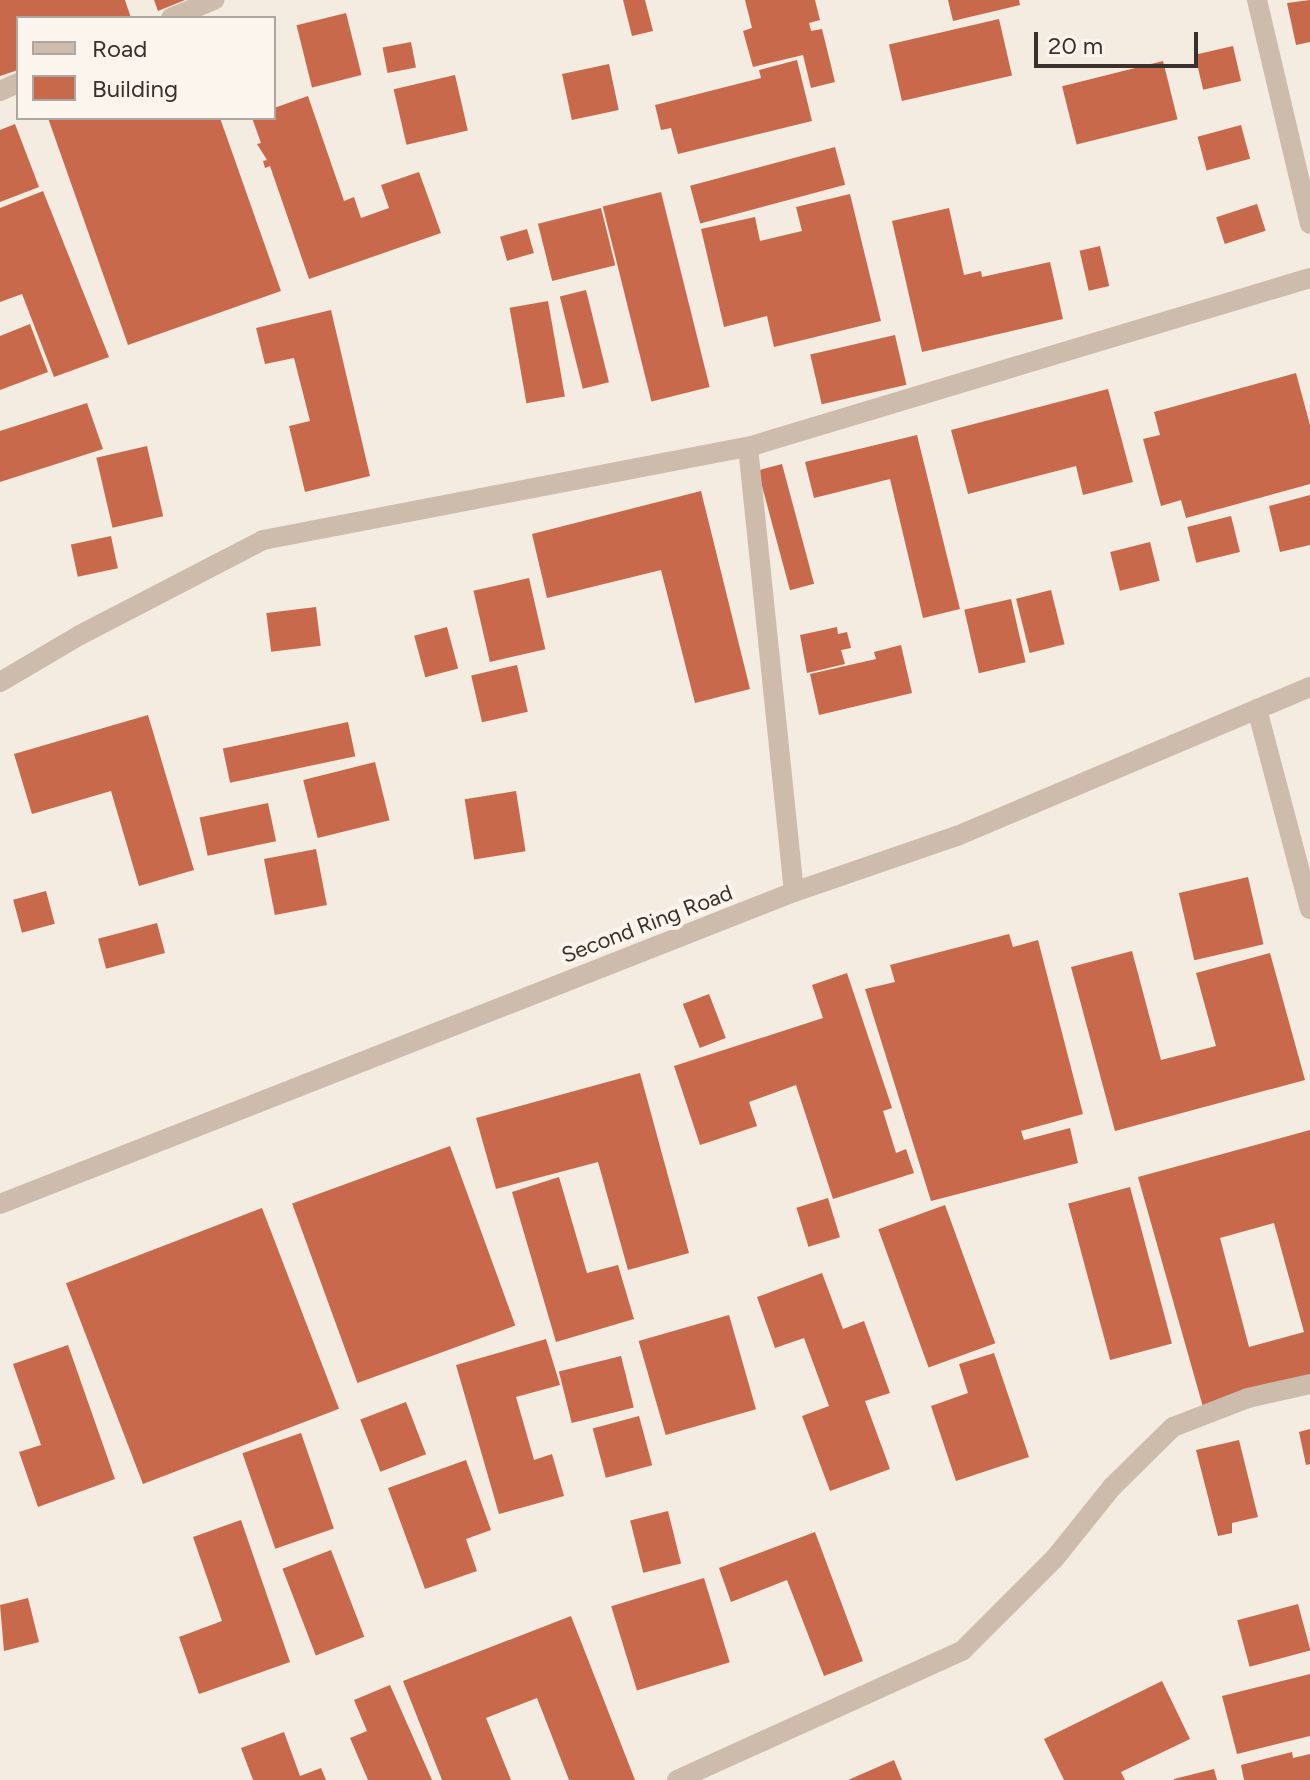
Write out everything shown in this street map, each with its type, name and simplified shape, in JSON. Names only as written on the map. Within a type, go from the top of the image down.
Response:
[{"type":"street","points":[[176,16],[214,0]]},
{"type":"street","points":[[1257,0],[1310,224]]},
{"type":"street","points":[[0,682],[80,635],[263,540],[748,447],[1310,278]]},
{"type":"street","points":[[748,447],[794,892]]},
{"type":"street","name":"Second Ring Road","points":[[0,1204],[794,892],[957,836],[1310,687]]},
{"type":"street","points":[[1257,709],[1310,909]]},
{"type":"street","points":[[677,1780],[963,1650],[1055,1558],[1112,1487],[1173,1427],[1248,1398],[1310,1384]]},
{"type":"building","points":[[0,0],[125,0],[130,16],[16,16],[16,71],[0,76]]},
{"type":"building","points":[[154,0],[185,0],[158,11]]},
{"type":"building","points":[[623,0],[645,0],[653,31],[632,36]]},
{"type":"building","points":[[745,0],[815,0],[820,20],[809,23],[811,31],[822,29],[835,82],[811,88],[803,55],[753,67],[743,31],[752,28]]},
{"type":"building","points":[[948,0],[1019,0],[1020,5],[953,21]]},
{"type":"building","points":[[1310,0],[1310,42],[1296,45],[1287,3]]},
{"type":"building","points":[[346,13],[361,75],[312,87],[297,25]]},
{"type":"building","points":[[999,19],[1012,76],[902,101],[889,44]]},
{"type":"building","points":[[411,42],[416,68],[387,73],[383,48]]},
{"type":"building","points":[[1233,46],[1241,81],[1203,90],[1195,55]]},
{"type":"building","points":[[797,60],[812,121],[678,154],[671,128],[661,130],[655,105],[761,78],[759,70]]},
{"type":"building","points":[[1163,61],[1178,119],[1077,144],[1062,86]]},
{"type":"building","points":[[609,64],[619,110],[572,120],[562,74]]},
{"type":"building","points":[[455,75],[468,131],[406,145],[394,89]]},
{"type":"building","points":[[308,96],[344,201],[354,197],[361,218],[389,208],[381,185],[419,172],[441,233],[309,279],[270,166],[265,168],[263,161],[267,160],[257,144],[261,143],[253,120],[276,120],[276,107]]},
{"type":"building","points":[[49,120],[221,120],[281,291],[128,345]]},
{"type":"building","points":[[15,124],[39,187],[0,202],[0,130]]},
{"type":"building","points":[[1241,125],[1250,159],[1207,170],[1198,137]]},
{"type":"building","points":[[835,147],[845,185],[700,223],[690,186]]},
{"type":"building","points":[[43,191],[109,357],[54,377],[22,294],[0,302],[0,208]]},
{"type":"building","points":[[661,192],[710,387],[651,402],[603,207]]},
{"type":"building","points":[[850,194],[881,321],[774,347],[767,316],[724,327],[701,229],[755,217],[760,241],[802,231],[796,207]]},
{"type":"building","points":[[1257,204],[1266,231],[1225,244],[1216,217]]},
{"type":"building","points":[[601,208],[615,265],[552,281],[538,224]]},
{"type":"building","points":[[949,208],[964,275],[981,271],[982,277],[1050,262],[1063,319],[922,352],[892,221]]},
{"type":"building","points":[[527,229],[534,253],[507,261],[500,237]]},
{"type":"building","points":[[1100,246],[1109,286],[1089,291],[1080,251]]},
{"type":"building","points":[[586,290],[609,382],[583,389],[560,297]]},
{"type":"building","points":[[548,301],[565,397],[526,403],[510,308]]},
{"type":"building","points":[[331,310],[370,476],[305,492],[289,426],[310,421],[294,358],[265,364],[256,328]]},
{"type":"building","points":[[30,324],[48,372],[0,390],[0,336]]},
{"type":"building","points":[[895,335],[906,385],[822,404],[810,355]]},
{"type":"building","points":[[1296,373],[1310,425],[1310,484],[1186,518],[1181,500],[1161,506],[1143,439],[1160,435],[1154,412]]},
{"type":"building","points":[[1108,389],[1133,482],[1083,495],[1076,466],[968,494],[951,430]]},
{"type":"building","points":[[87,403],[103,449],[0,482],[0,431]]},
{"type":"building","points":[[917,435],[960,609],[923,618],[890,479],[814,498],[805,462]]},
{"type":"building","points":[[147,446],[163,516],[113,528],[96,458]]},
{"type":"building","points":[[782,464],[814,584],[790,590],[758,470]]},
{"type":"building","points":[[701,491],[750,689],[695,703],[661,570],[547,598],[532,534]]},
{"type":"building","points":[[1310,495],[1310,545],[1280,552],[1269,506]]},
{"type":"building","points":[[1231,516],[1240,552],[1196,563],[1187,527]]},
{"type":"building","points":[[111,536],[118,568],[78,577],[71,545]]},
{"type":"building","points":[[1150,542],[1160,581],[1120,591],[1110,552]]},
{"type":"building","points":[[529,578],[545,649],[490,662],[473,591]]},
{"type":"building","points":[[1051,590],[1065,644],[1030,653],[1016,599]]},
{"type":"building","points":[[1011,599],[1026,662],[979,673],[964,610]]},
{"type":"building","points":[[316,607],[321,646],[271,652],[266,613]]},
{"type":"building","points":[[447,627],[458,669],[425,677],[414,636]]},
{"type":"building","points":[[837,627],[838,634],[847,632],[851,648],[841,650],[845,664],[807,673],[800,635]]},
{"type":"building","points":[[901,645],[912,693],[819,715],[810,674],[876,659],[874,652]]},
{"type":"building","points":[[517,665],[528,712],[482,722],[471,676]]},
{"type":"building","points":[[148,715],[194,870],[139,886],[111,791],[32,814],[14,754]]},
{"type":"building","points":[[348,722],[355,756],[230,783],[223,749]]},
{"type":"building","points":[[375,762],[390,820],[318,838],[303,780]]},
{"type":"building","points":[[516,791],[526,851],[474,859],[465,799]]},
{"type":"building","points":[[268,803],[276,841],[208,856],[200,818]]},
{"type":"building","points":[[316,849],[327,905],[275,915],[264,859]]},
{"type":"building","points":[[1248,877],[1264,944],[1194,960],[1179,893]]},
{"type":"building","points":[[46,891],[55,924],[22,933],[13,900]]},
{"type":"building","points":[[157,923],[165,953],[106,969],[98,939]]},
{"type":"building","points":[[1009,934],[1013,947],[1038,940],[1083,1114],[1021,1131],[1024,1140],[1070,1128],[1078,1163],[931,1201],[865,989],[895,982],[890,965]]},
{"type":"building","points":[[1132,951],[1161,1060],[1216,1046],[1196,973],[1270,953],[1305,1080],[1115,1131],[1071,967]]},
{"type":"building","points":[[847,973],[892,1108],[883,1111],[896,1153],[906,1149],[914,1173],[833,1199],[796,1085],[749,1102],[757,1126],[700,1145],[674,1066],[823,1018],[812,985]]},
{"type":"building","points":[[709,994],[726,1038],[700,1048],[683,1004]]},
{"type":"building","points":[[640,1073],[689,1253],[628,1270],[598,1162],[496,1189],[476,1118]]},
{"type":"building","points":[[1310,1130],[1310,1377],[1203,1407],[1138,1177]],"holes":[[[1274,1223],[1304,1332],[1249,1347],[1220,1238]]]},
{"type":"building","points":[[450,1146],[515,1325],[357,1383],[292,1203]]},
{"type":"building","points":[[559,1177],[587,1273],[618,1265],[634,1319],[556,1342],[512,1192]]},
{"type":"building","points":[[1130,1187],[1172,1343],[1110,1360],[1068,1204]]},
{"type":"building","points":[[828,1198],[840,1237],[808,1247],[796,1208]]},
{"type":"building","points":[[945,1205],[995,1343],[929,1367],[878,1229]]},
{"type":"building","points":[[262,1208],[339,1409],[143,1484],[66,1283]]},
{"type":"building","points":[[822,1273],[843,1329],[864,1321],[890,1393],[865,1401],[890,1469],[830,1491],[802,1416],[829,1406],[804,1338],[775,1348],[757,1297]]},
{"type":"building","points":[[729,1315],[756,1409],[666,1435],[639,1341]]},
{"type":"building","points":[[546,1339],[560,1385],[516,1397],[534,1460],[552,1454],[564,1496],[499,1514],[456,1365]]},
{"type":"building","points":[[68,1345],[115,1479],[38,1507],[19,1452],[41,1445],[13,1364]]},
{"type":"building","points":[[994,1353],[1029,1457],[956,1481],[931,1406],[968,1393],[959,1364]]},
{"type":"building","points":[[621,1356],[634,1407],[572,1423],[559,1371]]},
{"type":"building","points":[[406,1402],[426,1454],[380,1472],[360,1420]]},
{"type":"building","points":[[639,1416],[652,1465],[606,1478],[593,1428]]},
{"type":"building","points":[[1310,1429],[1310,1464],[1306,1465],[1299,1432]]},
{"type":"building","points":[[301,1433],[334,1528],[275,1549],[242,1453]]},
{"type":"building","points":[[1239,1440],[1258,1517],[1232,1523],[1232,1533],[1218,1536],[1196,1450]]},
{"type":"building","points":[[466,1460],[491,1530],[466,1539],[477,1571],[425,1589],[388,1488]]},
{"type":"building","points":[[668,1511],[681,1563],[643,1573],[630,1520]]},
{"type":"building","points":[[241,1520],[290,1662],[199,1694],[179,1637],[222,1621],[193,1537]]},
{"type":"building","points":[[815,1532],[863,1661],[824,1676],[787,1580],[731,1602],[719,1568]]},
{"type":"building","points":[[331,1550],[364,1637],[316,1655],[282,1569]]},
{"type":"building","points":[[704,1578],[730,1662],[637,1691],[611,1606]]},
{"type":"building","points":[[28,1598],[39,1642],[4,1651],[0,1605]]},
{"type":"building","points":[[1298,1604],[1310,1650],[1250,1667],[1237,1620]]},
{"type":"building","points":[[571,1616],[635,1780],[569,1780],[537,1698],[486,1718],[511,1780],[442,1780],[403,1681]]},
{"type":"building","points":[[1310,1674],[1310,1736],[1237,1754],[1222,1696]]},
{"type":"building","points":[[1162,1681],[1190,1739],[1121,1772],[1125,1780],[1064,1780],[1044,1739]]},
{"type":"building","points":[[390,1685],[432,1780],[368,1780],[350,1738],[367,1731],[354,1700]]},
{"type":"building","points":[[284,1732],[300,1776],[321,1768],[326,1780],[253,1780],[241,1748]]},
{"type":"building","points":[[1292,1752],[1293,1758],[1310,1754],[1310,1780],[1244,1780],[1241,1765]]},
{"type":"building","points":[[894,1760],[902,1780],[848,1780]]},
{"type":"building","points":[[1214,1769],[1217,1780],[1174,1780],[1174,1779]]}]
